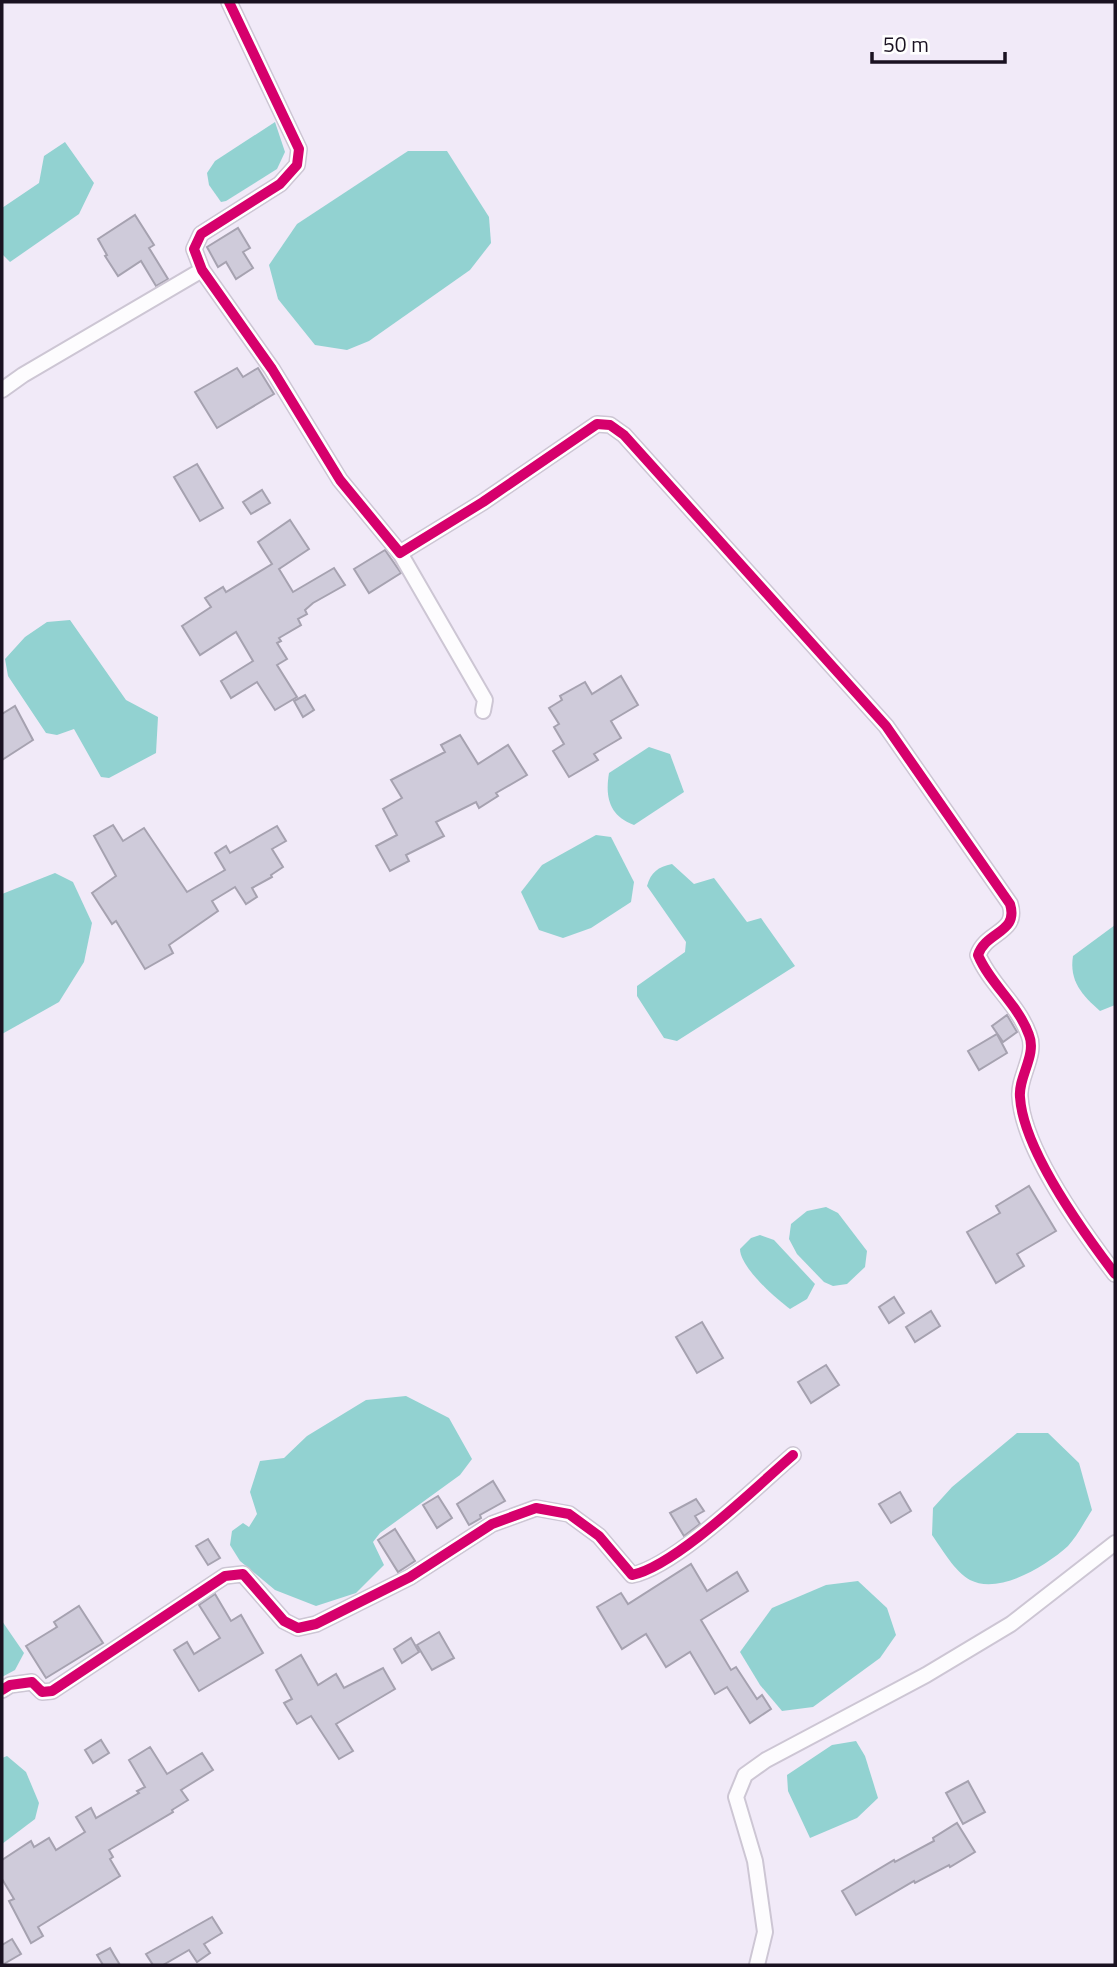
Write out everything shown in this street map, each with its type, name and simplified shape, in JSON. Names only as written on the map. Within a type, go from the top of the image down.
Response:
[{"type":"street","points":[[229,2],[299,149],[297,165],[280,184],[201,234],[194,249],[202,270],[272,369],[340,480],[400,553],[485,699],[483,711]]},
{"type":"street","points":[[2,390],[202,270]]},
{"type":"street","points":[[400,553],[483,502],[597,425],[610,425],[624,435],[886,726],[1010,904],[1013,915],[1011,922],[981,947],[978,954],[983,967],[1022,1018],[1031,1039],[1019,1095],[1026,1129],[1062,1199],[1115,1274]]},
{"type":"street","points":[[2,1690],[10,1685],[32,1682],[42,1692],[51,1691],[225,1576],[234,1574],[243,1574],[284,1621],[298,1628],[316,1624],[410,1577],[492,1524],[536,1508],[569,1514],[599,1536],[632,1575],[646,1572],[694,1540],[793,1455]]},
{"type":"street","points":[[757,1965],[765,1932],[755,1861],[736,1797],[745,1775],[766,1760],[926,1675],[1011,1624],[1115,1543]]},
{"type":"shaded area","points":[[275,122],[285,152],[277,169],[221,202],[209,185],[207,173],[215,161]]},
{"type":"shaded area","points":[[65,142],[94,183],[79,214],[10,262],[2,254],[2,208],[39,183],[44,156]]},
{"type":"shaded area","points":[[408,151],[447,151],[489,217],[491,243],[470,270],[369,341],[347,350],[315,345],[278,299],[269,265],[297,224]]},
{"type":"shaded area","points":[[70,620],[126,700],[158,717],[156,753],[109,778],[101,777],[74,729],[57,735],[46,733],[8,676],[5,659],[25,637],[47,622]]},
{"type":"shaded area","points":[[649,747],[670,754],[684,792],[634,825],[619,816],[611,805],[609,773]]},
{"type":"shaded area","points":[[596,835],[611,837],[634,882],[631,902],[591,928],[563,938],[539,930],[521,892],[542,865]]},
{"type":"shaded area","points":[[672,864],[694,884],[714,878],[747,922],[761,918],[795,966],[677,1041],[664,1038],[637,996],[637,986],[685,952],[686,942],[647,886],[656,871]]},
{"type":"shaded area","points":[[55,873],[73,882],[92,923],[84,962],[59,1002],[2,1034],[2,894]]},
{"type":"shaded area","points":[[1115,925],[1115,1005],[1100,1011],[1078,987],[1073,973],[1073,956]]},
{"type":"shaded area","points":[[826,1207],[838,1213],[867,1251],[865,1267],[847,1284],[833,1286],[824,1282],[797,1254],[789,1239],[791,1224],[807,1211]]},
{"type":"shaded area","points":[[760,1235],[774,1240],[815,1284],[807,1299],[790,1309],[760,1282],[742,1256],[740,1249],[751,1238]]},
{"type":"shaded area","points":[[406,1396],[449,1418],[472,1459],[460,1475],[380,1533],[373,1542],[384,1565],[356,1593],[316,1606],[275,1590],[240,1561],[230,1545],[232,1531],[243,1523],[249,1527],[257,1514],[250,1492],[260,1461],[284,1458],[307,1436],[366,1400]]},
{"type":"shaded area","points":[[1017,1433],[1048,1433],[1079,1463],[1092,1510],[1068,1546],[1047,1562],[1008,1581],[982,1584],[959,1572],[932,1535],[933,1508],[952,1487]]},
{"type":"shaded area","points":[[858,1581],[887,1608],[896,1635],[880,1658],[813,1707],[782,1711],[760,1685],[740,1652],[772,1608],[826,1585]]},
{"type":"shaded area","points":[[2,1621],[24,1653],[15,1670],[2,1677]]},
{"type":"shaded area","points":[[856,1741],[865,1756],[878,1798],[857,1818],[810,1838],[788,1791],[787,1775],[832,1745]]},
{"type":"shaded area","points":[[7,1756],[26,1772],[39,1803],[35,1819],[2,1844],[2,1758]]},
{"type":"building","points":[[135,215],[154,245],[149,248],[168,279],[156,286],[141,261],[118,276],[98,239]]},
{"type":"building","points":[[238,228],[250,248],[243,252],[253,268],[236,279],[226,262],[218,267],[207,247]]},
{"type":"building","points":[[237,368],[243,377],[258,368],[274,394],[217,428],[195,392]]},
{"type":"building","points":[[197,464],[223,508],[200,521],[174,477]]},
{"type":"building","points":[[262,490],[270,503],[251,514],[243,502]]},
{"type":"building","points":[[290,520],[309,549],[279,569],[293,592],[334,568],[345,585],[313,603],[305,610],[307,614],[298,619],[301,625],[279,638],[281,641],[277,643],[287,659],[277,665],[297,697],[275,710],[257,682],[231,698],[221,681],[253,661],[236,632],[200,655],[182,626],[211,607],[205,598],[223,587],[226,592],[272,564],[258,542]]},
{"type":"building","points":[[385,550],[401,573],[369,593],[354,569]]},
{"type":"building","points":[[621,676],[638,705],[611,721],[621,738],[594,754],[598,760],[569,777],[553,751],[564,744],[554,727],[559,724],[549,708],[562,700],[560,696],[585,682],[592,694]]},
{"type":"building","points":[[305,695],[314,710],[303,717],[294,701]]},
{"type":"building","points":[[15,706],[33,740],[2,760],[2,714]]},
{"type":"building","points":[[460,735],[478,764],[508,745],[527,775],[496,793],[498,796],[479,808],[476,802],[436,822],[444,836],[406,855],[409,861],[390,871],[376,846],[397,835],[383,809],[402,798],[391,780],[445,752],[441,745]]},
{"type":"building","points":[[113,825],[123,841],[144,828],[187,892],[225,870],[215,853],[226,846],[230,853],[277,826],[286,841],[272,849],[283,867],[271,875],[272,877],[252,888],[257,897],[246,904],[235,887],[212,901],[218,911],[169,945],[173,953],[145,969],[116,921],[112,924],[92,893],[116,876],[94,836]]},
{"type":"building","points":[[1007,1015],[1017,1032],[1003,1042],[992,1026]]},
{"type":"building","points":[[997,1034],[1007,1053],[979,1070],[968,1051]]},
{"type":"building","points":[[1029,1186],[1056,1231],[1017,1254],[1024,1266],[996,1283],[967,1232],[1000,1213],[996,1206]]},
{"type":"building","points":[[894,1297],[904,1313],[889,1323],[879,1307]]},
{"type":"building","points":[[931,1311],[940,1326],[915,1342],[906,1327]]},
{"type":"building","points":[[702,1322],[723,1358],[697,1373],[676,1337]]},
{"type":"building","points":[[826,1365],[839,1385],[811,1403],[798,1382]]},
{"type":"building","points":[[493,1481],[505,1501],[480,1515],[481,1518],[469,1525],[457,1504]]},
{"type":"building","points":[[900,1492],[911,1511],[891,1523],[879,1504]]},
{"type":"building","points":[[438,1496],[452,1518],[437,1528],[423,1505]]},
{"type":"building","points":[[696,1499],[704,1511],[695,1516],[700,1524],[684,1536],[670,1513]]},
{"type":"building","points":[[395,1529],[415,1561],[398,1572],[378,1540]]},
{"type":"building","points":[[208,1539],[220,1558],[208,1565],[196,1546]]},
{"type":"building","points":[[691,1564],[707,1591],[737,1572],[748,1591],[701,1620],[731,1670],[736,1667],[757,1699],[762,1695],[771,1709],[750,1723],[727,1687],[715,1694],[690,1652],[666,1667],[646,1634],[622,1649],[597,1607],[621,1593],[628,1604]]},
{"type":"building","points":[[215,1594],[231,1621],[241,1615],[263,1653],[199,1691],[174,1650],[187,1642],[194,1654],[220,1638],[199,1605]]},
{"type":"building","points":[[79,1606],[103,1643],[46,1678],[26,1646],[57,1627],[54,1622]]},
{"type":"building","points":[[439,1632],[454,1658],[432,1670],[417,1645]]},
{"type":"building","points":[[411,1638],[419,1652],[402,1663],[394,1649]]},
{"type":"building","points":[[301,1655],[318,1685],[336,1674],[344,1688],[383,1668],[395,1689],[336,1724],[353,1751],[339,1759],[311,1716],[297,1724],[284,1703],[292,1699],[276,1670]]},
{"type":"building","points":[[101,1740],[109,1753],[93,1763],[85,1750]]},
{"type":"building","points":[[150,1747],[167,1774],[202,1753],[213,1770],[181,1790],[188,1800],[172,1810],[173,1812],[109,1850],[113,1857],[110,1859],[120,1876],[38,1927],[43,1936],[31,1943],[9,1901],[14,1899],[2,1879],[2,1860],[31,1841],[34,1847],[49,1838],[56,1850],[85,1832],[76,1817],[91,1808],[96,1818],[139,1793],[137,1791],[145,1787],[129,1760]]},
{"type":"building","points":[[968,1781],[985,1812],[963,1824],[946,1793]]},
{"type":"building","points":[[957,1823],[975,1852],[950,1867],[949,1865],[915,1883],[914,1881],[856,1915],[842,1891],[894,1860],[895,1862],[934,1841],[933,1838]]},
{"type":"building","points":[[212,1917],[222,1933],[204,1944],[210,1953],[197,1962],[189,1950],[163,1965],[153,1965],[146,1954]]},
{"type":"building","points":[[12,1939],[21,1954],[2,1965],[2,1945]]},
{"type":"building","points":[[110,1948],[120,1965],[103,1965],[97,1955]]},
{"type":"cycle path","points":[[229,2],[299,149],[297,165],[280,184],[201,234],[194,249],[202,270],[272,369],[340,480],[400,553],[483,502],[597,424],[610,425],[624,435],[886,726],[1010,904],[1010,921],[982,947],[978,955],[1029,1035],[1031,1050],[1020,1089],[1024,1118],[1032,1141],[1057,1190],[1115,1274]]},
{"type":"cycle path","points":[[2,1690],[10,1685],[32,1682],[42,1692],[52,1691],[225,1576],[243,1574],[284,1621],[298,1628],[316,1624],[410,1577],[492,1524],[536,1508],[569,1514],[599,1536],[632,1575],[650,1569],[693,1541],[793,1455]]}]
